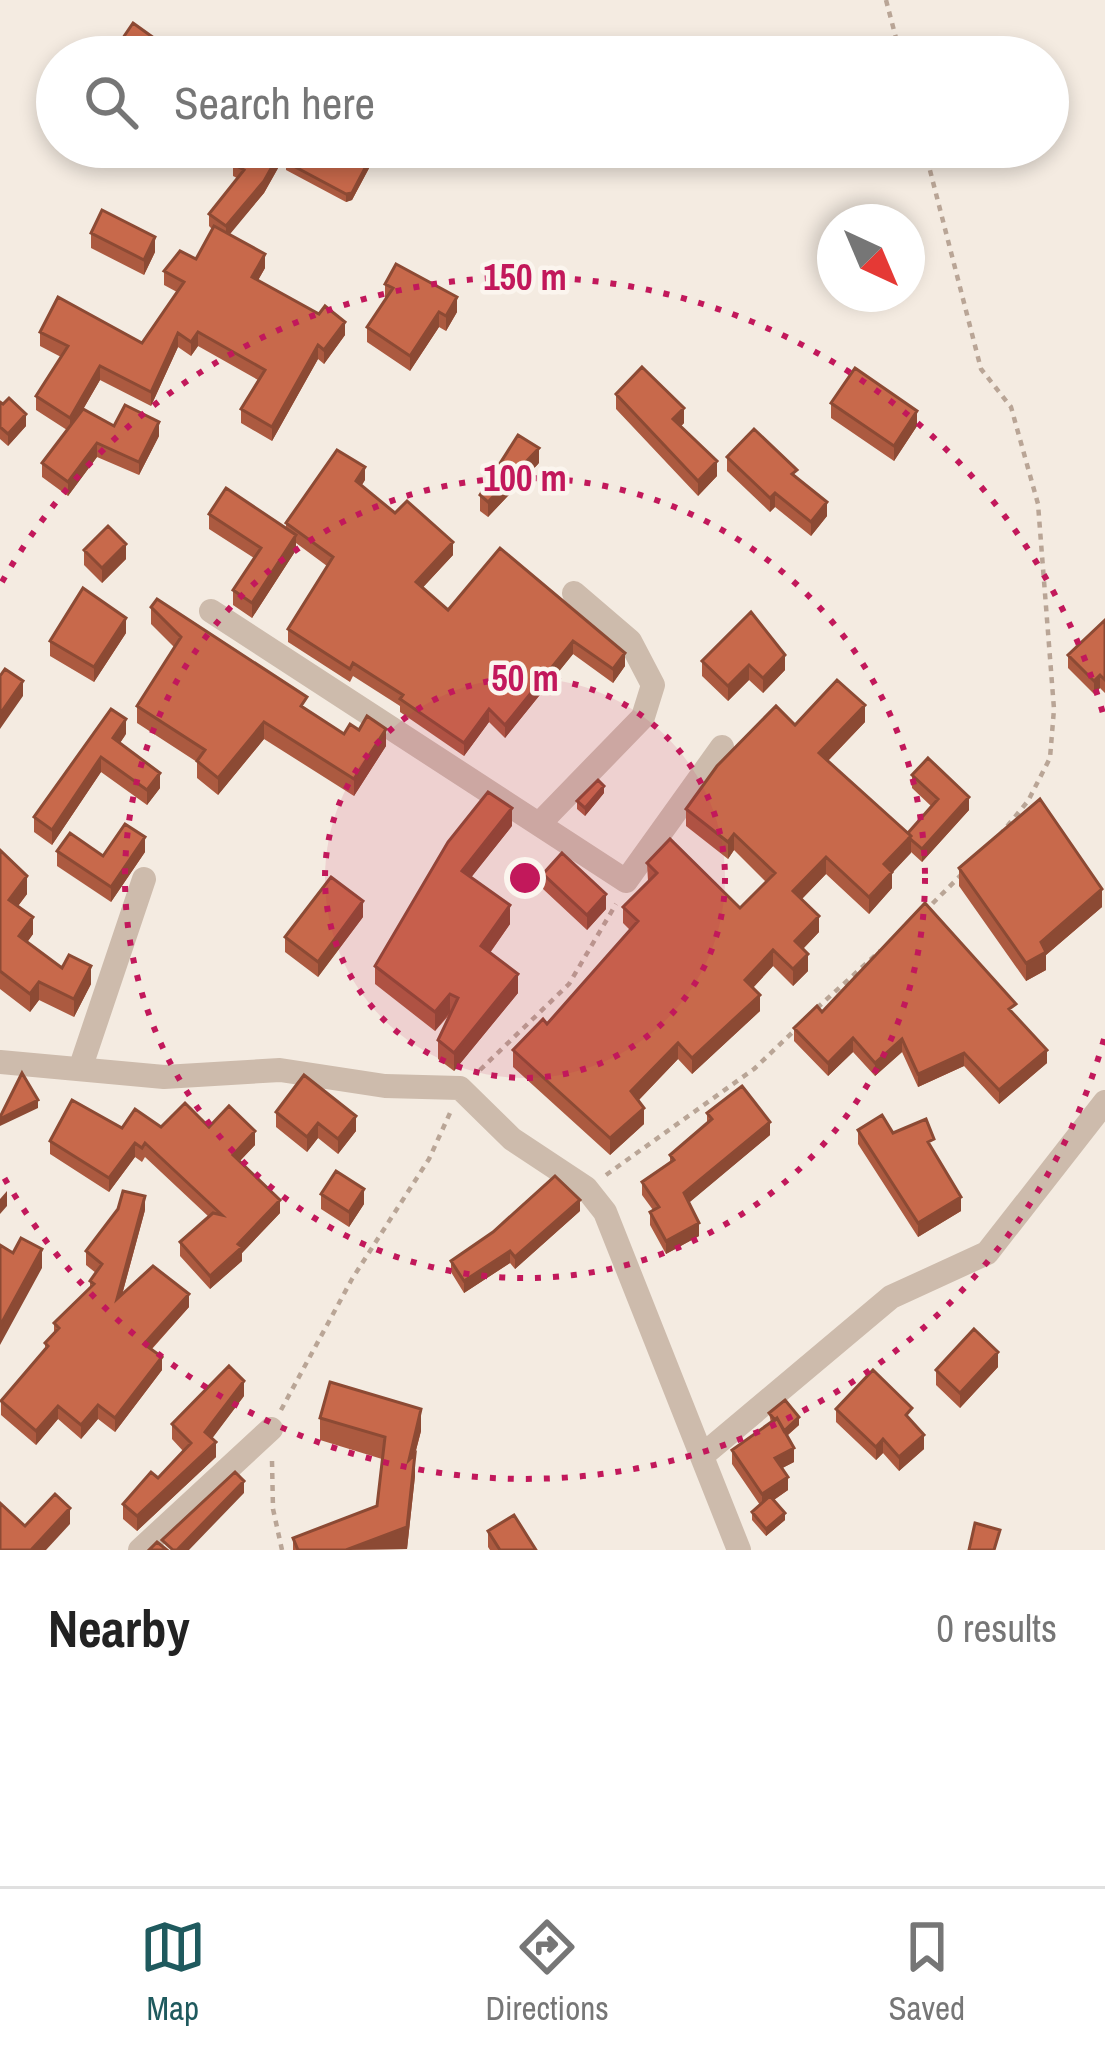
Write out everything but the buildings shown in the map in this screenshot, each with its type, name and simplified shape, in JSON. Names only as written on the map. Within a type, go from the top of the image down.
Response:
[{"type":"street","points":[[540,823],[644,717],[653,685],[630,641],[574,593]]},
{"type":"street","points":[[211,611],[626,881],[722,747]]},
{"type":"street","points":[[80,1069],[144,879]]},
{"type":"street","points":[[0,1062],[164,1077],[280,1070],[385,1087],[460,1088],[512,1138],[586,1188],[622,1249],[739,1550]]},
{"type":"street","points":[[703,1455],[891,1297],[987,1253],[1105,1102]]},
{"type":"street","points":[[140,1550],[271,1430]]},
{"type":"path","points":[[886,0],[895,36]]},
{"type":"path","points":[[929,168],[981,369],[1011,407],[1038,504],[1054,709],[1050,758],[1028,801],[989,847]]},
{"type":"path","points":[[910,924],[974,862]]},
{"type":"path","points":[[282,1550],[273,1509],[271,1430],[352,1279],[429,1159],[460,1088],[569,984],[608,926],[626,881]]},
{"type":"path","points":[[586,1188],[754,1069],[892,940]]}]
